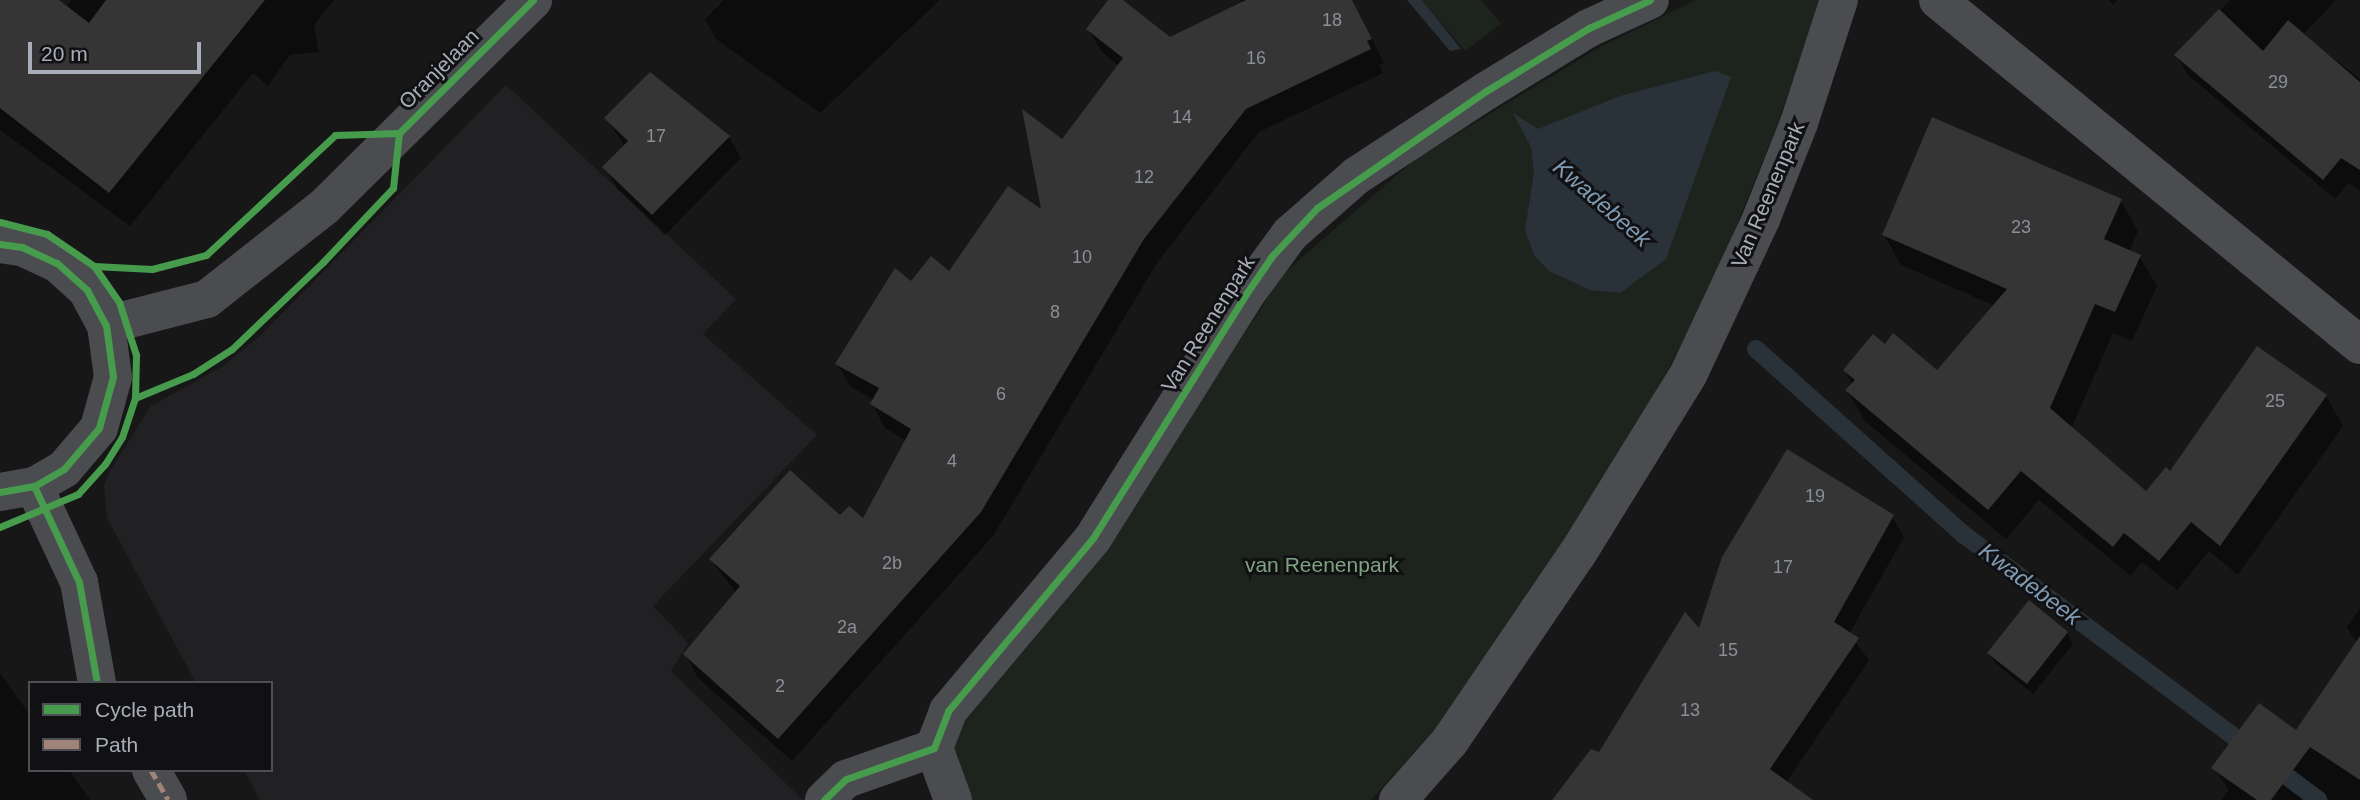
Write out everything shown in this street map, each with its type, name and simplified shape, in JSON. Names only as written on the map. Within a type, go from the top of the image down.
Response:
[{"type":"street","name":"Oranjelaan","points":[[106,325],[207,299],[325,206],[533,0]]},
{"type":"street","name":"Van Reenenpark","points":[[934,748],[948,711],[1093,538],[1246,294],[1290,234],[1356,176],[1486,91],[1589,28],[1650,0]]},
{"type":"street","name":"Van Reenenpark","points":[[1398,800],[1450,741],[1578,552],[1689,373],[1761,219],[1799,123],[1839,0]]},
{"type":"street","points":[[1938,0],[2360,345]]},
{"type":"street","points":[[0,244],[22,247],[57,263],[87,290],[106,325],[113,377],[99,428],[64,468],[17,489],[79,582],[97,681]]},
{"type":"street","points":[[824,800],[846,779],[934,748],[953,800]]},
{"type":"street","points":[[152,772],[168,800]]},
{"type":"shaded area","points":[[506,85],[736,299],[703,334],[817,435],[653,606],[688,643],[671,671],[802,799],[813,800],[260,800],[245,772],[273,772],[273,681],[195,681],[107,518],[104,486],[109,472],[151,406],[223,366],[262,334]]},
{"type":"green space","points":[[1422,0],[1481,0],[1501,24],[1465,51]]},
{"type":"green space","name":"van Reenenpark","points":[[1696,0],[1820,0],[1777,126],[1724,256],[1680,348],[1597,497],[1473,687],[1371,800],[958,800],[951,747],[973,704],[1184,427],[1283,274],[1414,160],[1600,47]]},
{"type":"water","points":[[1407,0],[1422,0],[1461,49],[1450,51]]},
{"type":"water","points":[[1715,71],[1731,77],[1666,259],[1620,293],[1590,290],[1549,271],[1534,255],[1525,230],[1534,173],[1531,147],[1513,113],[1538,129],[1620,96]]},
{"type":"building","points":[[0,0],[59,0],[89,23],[106,0],[265,0],[109,193],[0,108]]},
{"type":"building","points":[[1108,0],[1123,0],[1170,37],[1246,0],[1352,0],[1372,39],[1367,41],[1371,49],[1246,109],[1144,239],[981,512],[778,739],[683,654],[740,586],[709,559],[790,470],[840,515],[849,506],[863,518],[911,429],[870,404],[879,388],[835,364],[895,268],[911,281],[931,256],[949,271],[1008,186],[1041,209],[1022,109],[1062,139],[1123,58],[1086,29]]},
{"type":"building","points":[[2219,9],[2263,51],[2288,20],[2360,82],[2360,170],[2341,158],[2323,180],[2174,55]]},
{"type":"building","points":[[650,72],[730,136],[652,215],[602,167],[628,141],[604,118]]},
{"type":"building","points":[[1932,117],[2122,199],[2104,239],[2141,255],[2115,312],[2095,304],[2050,408],[2146,491],[2166,467],[2170,471],[2257,346],[2327,395],[2220,546],[2191,522],[2159,561],[2124,533],[2113,547],[2021,471],[1988,510],[1845,390],[1855,380],[1843,370],[1873,334],[1885,344],[1893,333],[1937,370],[2007,289],[1882,235]]},
{"type":"building","points":[[1787,449],[1894,515],[1834,622],[1859,638],[1770,769],[1813,800],[1552,800],[1591,749],[1599,752],[1685,612],[1699,628],[1722,557]]},
{"type":"building","points":[[2029,600],[2068,632],[2027,684],[1987,653]]},
{"type":"building","points":[[2360,636],[2360,780],[2310,747],[2271,800],[2257,800],[2211,768],[2259,703],[2296,730]]},
{"type":"waterway","name":"Kwadebeek","points":[[1756,349],[1963,534],[2319,800]]},
{"type":"marked path","points":[[152,772],[168,800]]},
{"type":"cycle path","points":[[399,133],[533,0]]},
{"type":"cycle path","points":[[824,800],[846,779],[934,748],[948,711],[1093,538],[1246,294],[1272,256],[1317,208],[1486,91],[1589,28],[1650,0]]},
{"type":"cycle path","points":[[94,266],[152,269],[206,255],[335,135],[399,133]]},
{"type":"cycle path","points":[[135,398],[193,374],[232,349],[323,262],[393,188],[399,133]]},
{"type":"cycle path","points":[[0,222],[47,234],[94,266],[119,302],[136,355],[135,398],[122,437],[105,464],[78,494],[0,527]]},
{"type":"cycle path","points":[[0,244],[22,247],[57,263],[87,290],[106,325],[113,377],[99,428],[64,469],[34,486],[0,492]]},
{"type":"cycle path","points":[[34,486],[79,582],[97,681]]}]
